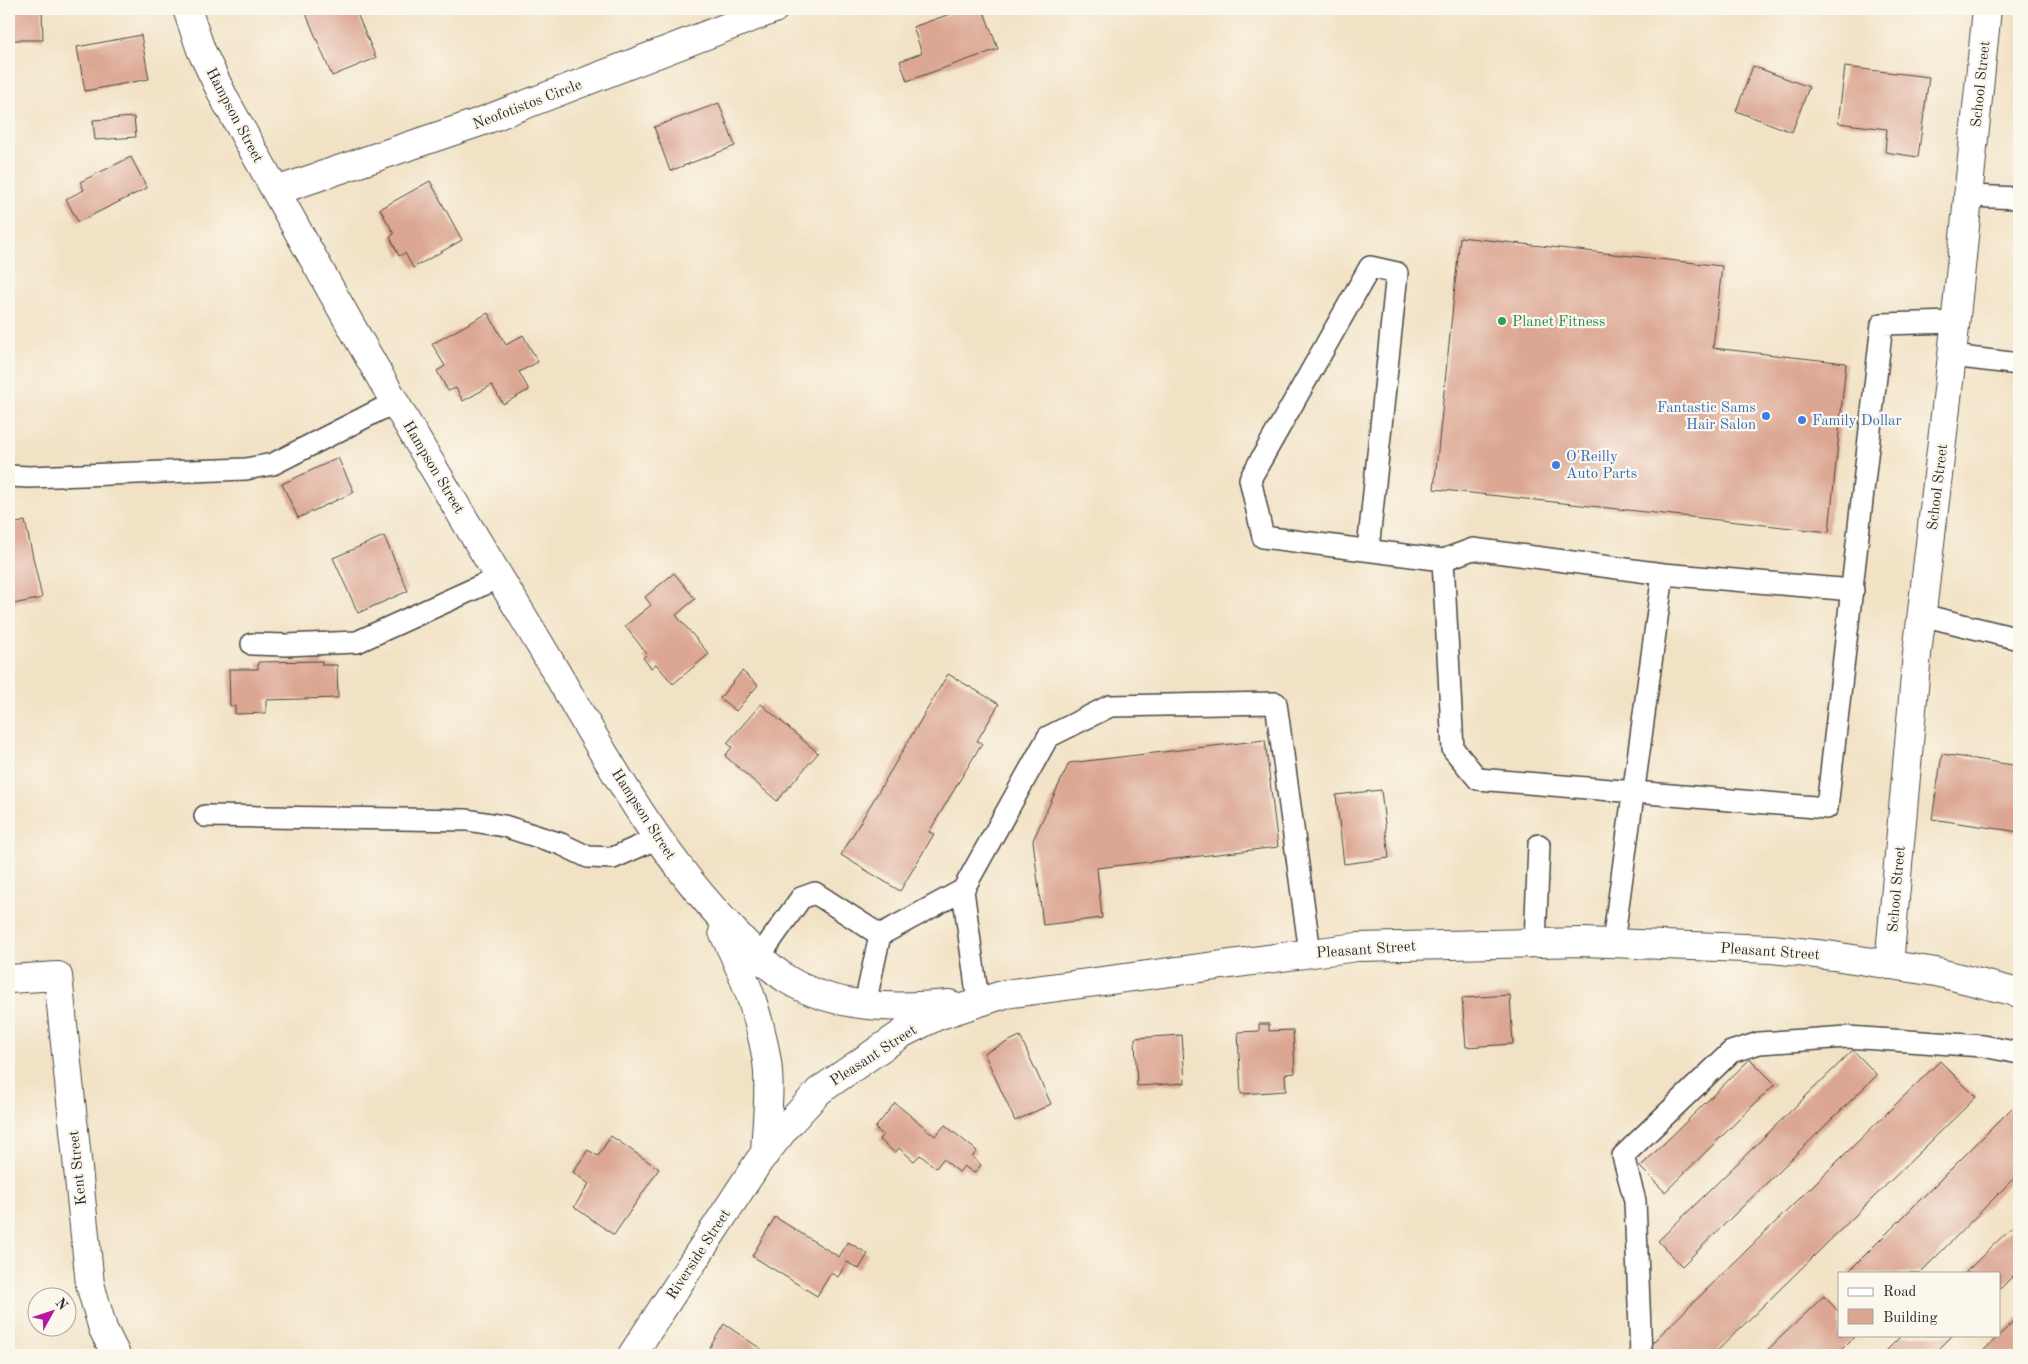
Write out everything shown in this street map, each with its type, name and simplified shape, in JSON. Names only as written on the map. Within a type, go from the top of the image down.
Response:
[{"type":"street","name":"Hampson Street","points":[[187,9],[201,50],[224,98],[395,402],[637,807],[658,838],[712,908],[758,957],[788,980],[817,993],[865,1004],[904,1008],[978,1001]]},
{"type":"street","name":"Neofotistos Circle","points":[[276,191],[480,122],[774,9]]},
{"type":"street","name":"School Street","points":[[1889,965],[1922,615],[1952,356],[1987,9]]},
{"type":"street","name":"Hampson Street","points":[[712,908],[742,970],[756,1014],[767,1064],[765,1154]]},
{"type":"street","name":"Pleasant Street","points":[[765,1154],[819,1091],[903,1033],[937,1016],[978,1001],[1005,994],[1310,953],[1357,947],[1535,942],[1772,949],[1936,972],[2019,993]]},
{"type":"street","name":"Kent Street","points":[[9,979],[58,976],[90,1284],[103,1329],[116,1355]]},
{"type":"street","name":"Riverside Street","points":[[632,1355],[765,1154]]},
{"type":"lane","points":[[1969,196],[2019,198]]},
{"type":"lane","points":[[1368,550],[1397,273],[1370,267],[1250,479],[1263,537],[1443,560],[1473,549],[1663,574],[1853,590]]},
{"type":"lane","points":[[1443,560],[1453,749],[1478,779],[1827,808],[1882,324],[1955,322]]},
{"type":"lane","points":[[1952,356],[2019,364]]},
{"type":"lane","points":[[9,476],[246,469],[274,464],[395,402]]},
{"type":"lane","points":[[1613,943],[1663,574]]},
{"type":"lane","points":[[252,644],[286,645],[357,642],[500,577]]},
{"type":"lane","points":[[1922,615],[2019,639]]},
{"type":"lane","points":[[865,1004],[880,935],[964,890],[1048,737],[1110,706],[1276,703],[1310,953]]},
{"type":"lane","points":[[205,816],[467,820],[504,826],[561,844],[588,857],[605,858],[613,858],[658,838]]},
{"type":"lane","points":[[1535,942],[1539,845]]},
{"type":"lane","points":[[964,890],[978,1001]]},
{"type":"lane","points":[[758,957],[801,898],[814,893],[880,935]]},
{"type":"lane","points":[[1641,1355],[1635,1201],[1623,1156],[1730,1052],[1759,1043],[1847,1037],[1983,1046],[2019,1053]]},
{"type":"building","points":[[9,9],[42,9],[43,40],[9,40]]},
{"type":"building","points":[[304,9],[355,9],[376,58],[332,76]]},
{"type":"building","points":[[964,9],[983,9],[998,49],[907,81],[900,61],[922,53],[913,27]]},
{"type":"building","points":[[141,35],[149,79],[85,91],[77,47]]},
{"type":"building","points":[[1753,66],[1809,87],[1792,132],[1736,111]]},
{"type":"building","points":[[1845,67],[1929,77],[1918,157],[1885,152],[1887,129],[1838,123]]},
{"type":"building","points":[[719,103],[735,146],[670,171],[654,127]]},
{"type":"building","points":[[134,117],[136,137],[95,140],[93,120]]},
{"type":"building","points":[[131,157],[147,188],[78,222],[66,199],[84,190],[80,182]]},
{"type":"building","points":[[430,181],[462,240],[413,268],[405,253],[399,256],[390,237],[394,234],[380,209]]},
{"type":"building","points":[[1460,237],[1722,266],[1713,348],[1846,363],[1829,532],[1434,489]]},
{"type":"building","points":[[488,313],[506,345],[523,335],[538,362],[519,372],[529,390],[503,404],[492,385],[463,401],[456,388],[448,391],[437,371],[445,366],[432,344]]},
{"type":"building","points":[[338,458],[354,492],[298,518],[282,484]]},
{"type":"building","points":[[25,521],[42,598],[9,605],[9,525]]},
{"type":"building","points":[[384,536],[408,591],[358,613],[333,558]]},
{"type":"building","points":[[674,573],[695,599],[676,615],[709,654],[673,684],[656,664],[651,668],[643,658],[647,654],[625,626],[651,605],[645,597]]},
{"type":"building","points":[[322,661],[322,665],[337,665],[338,698],[266,700],[266,713],[235,714],[235,706],[230,706],[229,669],[258,669],[258,662]]},
{"type":"building","points":[[742,671],[758,685],[736,711],[720,698]]},
{"type":"building","points":[[948,674],[999,704],[977,741],[982,743],[929,832],[934,834],[900,891],[841,855]]},
{"type":"building","points":[[761,704],[818,753],[777,801],[725,756],[732,747],[727,743]]},
{"type":"building","points":[[1265,740],[1278,847],[1097,868],[1102,918],[1043,925],[1033,840],[1069,763]]},
{"type":"building","points":[[1942,754],[2019,766],[2019,832],[1932,819]]},
{"type":"building","points":[[1381,790],[1389,858],[1344,864],[1336,795]]},
{"type":"building","points":[[1510,995],[1513,1044],[1466,1047],[1462,998]]},
{"type":"building","points":[[1259,1024],[1269,1024],[1269,1031],[1293,1030],[1295,1073],[1285,1074],[1286,1091],[1241,1094],[1238,1032],[1259,1031]]},
{"type":"building","points":[[1182,1035],[1185,1083],[1137,1086],[1135,1038]]},
{"type":"building","points":[[1020,1036],[1051,1104],[1015,1121],[984,1053]]},
{"type":"building","points":[[1853,1050],[1877,1075],[1682,1266],[1658,1241]]},
{"type":"building","points":[[1750,1059],[1775,1084],[1665,1192],[1640,1167]]},
{"type":"building","points":[[1940,1061],[1976,1097],[1713,1355],[1661,1355],[1650,1345]]},
{"type":"building","points":[[2019,1101],[2019,1173],[1921,1272],[1848,1272]]},
{"type":"building","points":[[895,1103],[935,1136],[945,1125],[977,1151],[972,1157],[981,1165],[974,1173],[964,1166],[959,1172],[943,1159],[936,1168],[920,1155],[914,1161],[899,1148],[895,1153],[879,1139],[883,1135],[875,1128]]},
{"type":"building","points":[[611,1136],[659,1169],[614,1235],[574,1207],[589,1184],[573,1172],[588,1150],[598,1156]]},
{"type":"building","points":[[775,1217],[839,1257],[848,1242],[868,1254],[859,1269],[847,1262],[838,1277],[831,1273],[817,1296],[752,1256]]},
{"type":"building","points":[[2019,1220],[2019,1270],[2000,1289],[2000,1272],[1966,1272]]},
{"type":"building","points":[[1824,1296],[1838,1311],[1838,1336],[1855,1336],[1836,1355],[1762,1355]]},
{"type":"building","points":[[2019,1316],[2019,1355],[1979,1355],[2000,1336]]},
{"type":"building","points":[[724,1324],[764,1351],[761,1355],[705,1355]]},
{"type":"building","points":[[1901,1336],[1952,1336],[1933,1355],[1882,1355]]},
{"type":"place","name":"Planet Fitness","points":[[1502,321]]},
{"type":"place","name":"Fantastic Sams Hair Salon","points":[[1766,416]]},
{"type":"place","name":"Family Dollar","points":[[1802,420]]},
{"type":"place","name":"O'Reilly Auto Parts","points":[[1556,465]]}]
